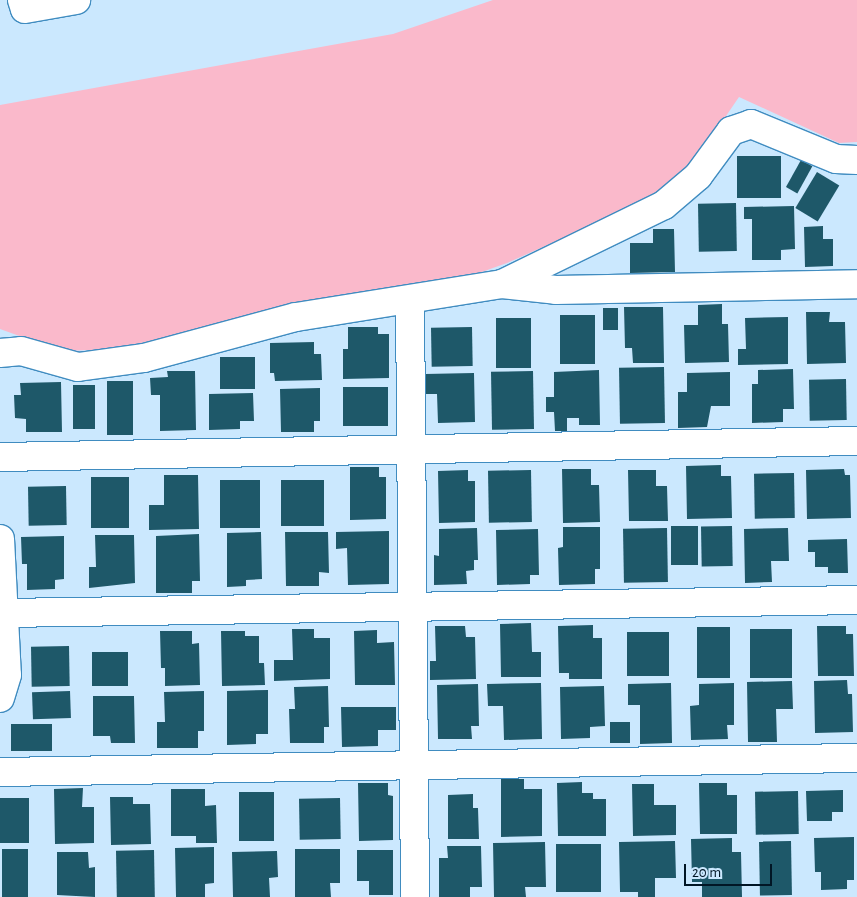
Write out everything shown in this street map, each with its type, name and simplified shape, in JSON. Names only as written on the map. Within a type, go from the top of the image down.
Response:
[{"type":"street","points":[[22,0],[25,9],[76,0]]},
{"type":"street","points":[[0,353],[22,351],[78,367],[144,358],[296,317],[410,301],[502,284],[664,206],[698,176],[731,131],[751,124],[836,159],[857,160]]},
{"type":"street","points":[[502,284],[556,290],[857,284]]},
{"type":"street","points":[[410,301],[415,897]]},
{"type":"street","points":[[0,456],[857,441]]},
{"type":"street","points":[[0,539],[7,675],[0,698]]},
{"type":"street","points":[[4,613],[857,600]]},
{"type":"street","points":[[0,772],[857,758]]},
{"type":"shaded area","points":[[493,0],[857,0],[857,142],[839,143],[739,97],[687,173],[635,206],[507,263],[462,279],[318,299],[117,349],[61,351],[0,329],[0,105],[393,34]]},
{"type":"building","points":[[737,156],[781,156],[781,198],[737,198]]},
{"type":"building","points":[[801,160],[812,166],[797,193],[786,187]]},
{"type":"building","points":[[817,172],[839,185],[818,221],[795,208]]},
{"type":"building","points":[[736,203],[737,251],[699,252],[698,204]]},
{"type":"building","points":[[794,206],[795,249],[781,250],[781,260],[752,260],[752,219],[744,219],[744,207]]},
{"type":"building","points":[[823,226],[823,239],[833,239],[833,266],[805,267],[804,227]]},
{"type":"building","points":[[653,229],[674,229],[675,272],[630,273],[630,243],[653,243]]},
{"type":"building","points":[[722,304],[722,324],[728,324],[729,362],[685,363],[684,325],[698,325],[698,305]]},
{"type":"building","points":[[624,307],[663,307],[664,363],[633,363],[632,348],[625,348]]},
{"type":"building","points":[[603,308],[618,308],[618,330],[603,330]]},
{"type":"building","points":[[806,312],[830,312],[829,322],[845,322],[846,363],[807,364]]},
{"type":"building","points":[[560,315],[595,315],[595,364],[560,364]]},
{"type":"building","points":[[788,317],[788,364],[738,365],[738,349],[746,349],[745,318]]},
{"type":"building","points":[[496,318],[531,318],[531,368],[496,368]]},
{"type":"building","points":[[348,327],[378,327],[378,334],[389,334],[389,378],[343,379],[343,349],[348,349]]},
{"type":"building","points":[[472,327],[473,366],[432,367],[431,328]]},
{"type":"building","points":[[314,342],[314,354],[321,354],[322,380],[275,381],[274,373],[270,373],[270,343]]},
{"type":"building","points":[[220,357],[255,357],[255,389],[220,389]]},
{"type":"building","points":[[664,367],[665,423],[620,424],[619,368]]},
{"type":"building","points":[[793,369],[794,409],[783,409],[783,422],[752,423],[752,384],[758,384],[758,370]]},
{"type":"building","points":[[599,370],[600,425],[579,425],[579,418],[567,418],[567,431],[555,431],[554,412],[546,412],[546,397],[554,397],[554,372]]},
{"type":"building","points":[[167,371],[195,371],[196,430],[160,431],[160,395],[151,395],[150,378],[168,377]]},
{"type":"building","points":[[533,371],[534,429],[492,430],[491,372]]},
{"type":"building","points":[[730,372],[730,406],[711,406],[707,427],[678,428],[678,392],[687,392],[687,373]]},
{"type":"building","points":[[474,373],[475,422],[438,423],[437,394],[426,394],[425,374]]},
{"type":"building","points":[[846,379],[847,420],[810,421],[809,380]]},
{"type":"building","points":[[107,381],[133,381],[133,435],[107,435]]},
{"type":"building","points":[[61,382],[62,432],[26,432],[26,419],[15,418],[14,395],[21,395],[20,383]]},
{"type":"building","points":[[73,385],[95,385],[95,429],[73,429]]},
{"type":"building","points":[[343,387],[388,387],[388,426],[343,426]]},
{"type":"building","points":[[320,388],[320,421],[314,421],[314,432],[281,432],[280,389]]},
{"type":"building","points":[[253,393],[254,421],[240,421],[240,429],[209,430],[209,394]]},
{"type":"building","points":[[721,465],[721,476],[731,476],[732,518],[687,519],[686,466]]},
{"type":"building","points":[[350,467],[379,467],[379,477],[386,477],[386,519],[350,520]]},
{"type":"building","points":[[562,469],[591,469],[591,485],[599,485],[600,522],[563,523]]},
{"type":"building","points":[[844,469],[845,475],[850,475],[851,518],[807,519],[806,470]]},
{"type":"building","points":[[468,470],[468,481],[475,481],[475,522],[439,523],[438,471]]},
{"type":"building","points":[[531,470],[532,522],[489,523],[488,471]]},
{"type":"building","points":[[628,470],[656,470],[656,486],[667,486],[668,521],[629,521]]},
{"type":"building","points":[[794,473],[795,518],[755,519],[754,474]]},
{"type":"building","points":[[164,475],[198,475],[199,529],[149,530],[149,505],[164,505]]},
{"type":"building","points":[[91,477],[129,477],[129,528],[91,528]]},
{"type":"building","points":[[220,480],[260,480],[260,528],[220,528]]},
{"type":"building","points":[[281,480],[324,480],[324,526],[281,526]]},
{"type":"building","points":[[66,486],[67,525],[29,526],[28,487]]},
{"type":"building","points":[[671,526],[698,526],[698,565],[671,565]]},
{"type":"building","points":[[732,526],[733,566],[702,567],[701,527]]},
{"type":"building","points":[[563,527],[600,527],[600,569],[595,569],[595,584],[559,585],[558,548],[563,547]]},
{"type":"building","points":[[477,528],[478,560],[474,560],[474,570],[466,571],[467,584],[434,585],[434,555],[439,556],[439,529]]},
{"type":"building","points":[[667,528],[668,582],[624,583],[623,529]]},
{"type":"building","points":[[788,528],[789,561],[771,561],[772,582],[745,583],[744,529]]},
{"type":"building","points":[[538,529],[539,575],[530,575],[530,584],[497,585],[496,530]]},
{"type":"building","points":[[389,531],[389,584],[348,585],[347,548],[336,549],[336,532]]},
{"type":"building","points":[[261,532],[262,579],[246,580],[246,586],[227,587],[227,533]]},
{"type":"building","points":[[285,532],[328,532],[329,573],[319,572],[319,586],[286,586]]},
{"type":"building","points":[[199,534],[200,581],[192,581],[192,593],[156,593],[156,536]]},
{"type":"building","points":[[95,535],[134,535],[135,583],[89,588],[89,567],[96,567]]},
{"type":"building","points":[[64,536],[64,579],[55,580],[55,589],[27,590],[27,564],[22,564],[21,537]]},
{"type":"building","points":[[847,539],[848,573],[828,573],[828,567],[815,567],[815,552],[808,552],[808,540]]},
{"type":"building","points":[[531,623],[532,652],[541,652],[541,677],[501,677],[500,624]]},
{"type":"building","points":[[593,625],[593,638],[602,638],[602,679],[569,679],[569,673],[559,673],[558,626]]},
{"type":"building","points":[[435,626],[465,626],[466,637],[475,637],[476,679],[430,680],[430,661],[436,661]]},
{"type":"building","points":[[817,626],[846,626],[846,634],[853,634],[854,676],[818,676]]},
{"type":"building","points":[[697,627],[730,627],[730,678],[697,678]]},
{"type":"building","points":[[292,629],[314,629],[314,638],[330,638],[330,679],[274,681],[274,660],[293,660]]},
{"type":"building","points":[[750,629],[792,629],[792,678],[750,678]]},
{"type":"building","points":[[377,630],[377,643],[394,642],[395,685],[355,685],[354,631]]},
{"type":"building","points":[[160,631],[192,631],[192,644],[199,643],[200,685],[165,686],[165,668],[161,668]]},
{"type":"building","points":[[221,631],[245,631],[245,636],[259,636],[259,663],[264,663],[265,685],[222,686]]},
{"type":"building","points":[[627,632],[669,632],[669,676],[627,676]]},
{"type":"building","points":[[69,646],[70,686],[32,687],[31,647]]},
{"type":"building","points":[[92,652],[128,652],[128,686],[92,686]]},
{"type":"building","points":[[847,680],[848,694],[852,694],[853,732],[815,733],[814,681]]},
{"type":"building","points":[[792,681],[793,709],[776,709],[777,742],[748,742],[747,682]]},
{"type":"building","points":[[541,683],[542,739],[504,740],[503,706],[488,706],[487,684]]},
{"type":"building","points":[[671,683],[672,743],[640,744],[640,705],[628,705],[628,684]]},
{"type":"building","points":[[734,683],[734,725],[727,725],[728,739],[691,740],[690,706],[699,705],[699,684]]},
{"type":"building","points":[[478,684],[479,726],[471,726],[472,739],[438,739],[437,685]]},
{"type":"building","points":[[328,686],[329,727],[324,727],[324,743],[290,743],[289,709],[295,709],[294,687]]},
{"type":"building","points":[[604,686],[605,726],[590,727],[590,738],[561,739],[560,687]]},
{"type":"building","points":[[268,690],[268,734],[256,734],[256,744],[227,745],[227,691]]},
{"type":"building","points":[[70,691],[71,718],[33,719],[32,692]]},
{"type":"building","points":[[204,691],[204,731],[198,731],[198,748],[157,748],[157,722],[165,722],[164,692]]},
{"type":"building","points":[[93,696],[134,696],[135,743],[111,743],[110,736],[93,736]]},
{"type":"building","points":[[341,707],[396,707],[396,730],[378,730],[378,746],[342,747]]},
{"type":"building","points":[[610,722],[630,722],[630,743],[610,743]]},
{"type":"building","points":[[11,724],[52,724],[52,751],[11,751]]},
{"type":"building","points":[[501,779],[524,779],[524,789],[542,789],[542,836],[501,837]]},
{"type":"building","points":[[582,782],[582,793],[593,793],[593,799],[606,799],[606,836],[558,836],[557,783]]},
{"type":"building","points":[[358,783],[388,783],[388,795],[393,796],[393,840],[359,841]]},
{"type":"building","points":[[699,783],[727,783],[727,795],[737,795],[737,834],[700,834]]},
{"type":"building","points":[[632,784],[654,784],[654,805],[676,805],[676,835],[633,836]]},
{"type":"building","points":[[83,788],[82,807],[94,807],[94,843],[55,844],[54,789]]},
{"type":"building","points":[[171,789],[205,789],[205,806],[216,805],[217,843],[196,843],[196,836],[171,836]]},
{"type":"building","points":[[843,790],[843,812],[832,812],[832,821],[807,821],[806,791]]},
{"type":"building","points":[[798,791],[799,834],[756,835],[755,792]]},
{"type":"building","points":[[239,792],[274,792],[274,841],[239,841]]},
{"type":"building","points":[[473,794],[473,808],[478,808],[479,839],[448,839],[448,795]]},
{"type":"building","points":[[110,797],[133,797],[133,804],[150,804],[151,844],[111,845]]},
{"type":"building","points":[[0,798],[29,798],[29,843],[0,843]]},
{"type":"building","points":[[340,798],[341,839],[300,840],[299,799]]},
{"type":"building","points":[[854,837],[854,880],[847,880],[847,889],[821,890],[821,872],[815,872],[814,838]]},
{"type":"building","points":[[732,838],[732,852],[741,852],[742,897],[702,897],[702,882],[692,882],[691,839]]},
{"type":"building","points":[[675,841],[676,878],[655,878],[655,897],[638,897],[638,892],[620,892],[619,842]]},
{"type":"building","points":[[791,841],[792,895],[760,896],[759,842]]},
{"type":"building","points":[[545,842],[546,887],[525,887],[526,897],[494,897],[493,843]]},
{"type":"building","points":[[556,844],[601,844],[601,892],[556,892]]},
{"type":"building","points":[[447,846],[481,846],[482,887],[470,887],[470,897],[439,897],[439,858],[448,858]]},
{"type":"building","points":[[214,847],[214,883],[205,884],[205,897],[176,897],[175,848]]},
{"type":"building","points":[[2,849],[28,849],[28,897],[2,897]]},
{"type":"building","points":[[295,849],[340,849],[340,883],[330,883],[331,897],[295,897]]},
{"type":"building","points":[[154,850],[155,897],[117,897],[116,851]]},
{"type":"building","points":[[357,850],[393,850],[393,895],[369,895],[369,881],[357,881]]},
{"type":"building","points":[[277,851],[278,877],[269,878],[270,897],[233,897],[232,852]]},
{"type":"building","points":[[57,852],[88,852],[89,868],[95,867],[95,897],[57,895]]}]
